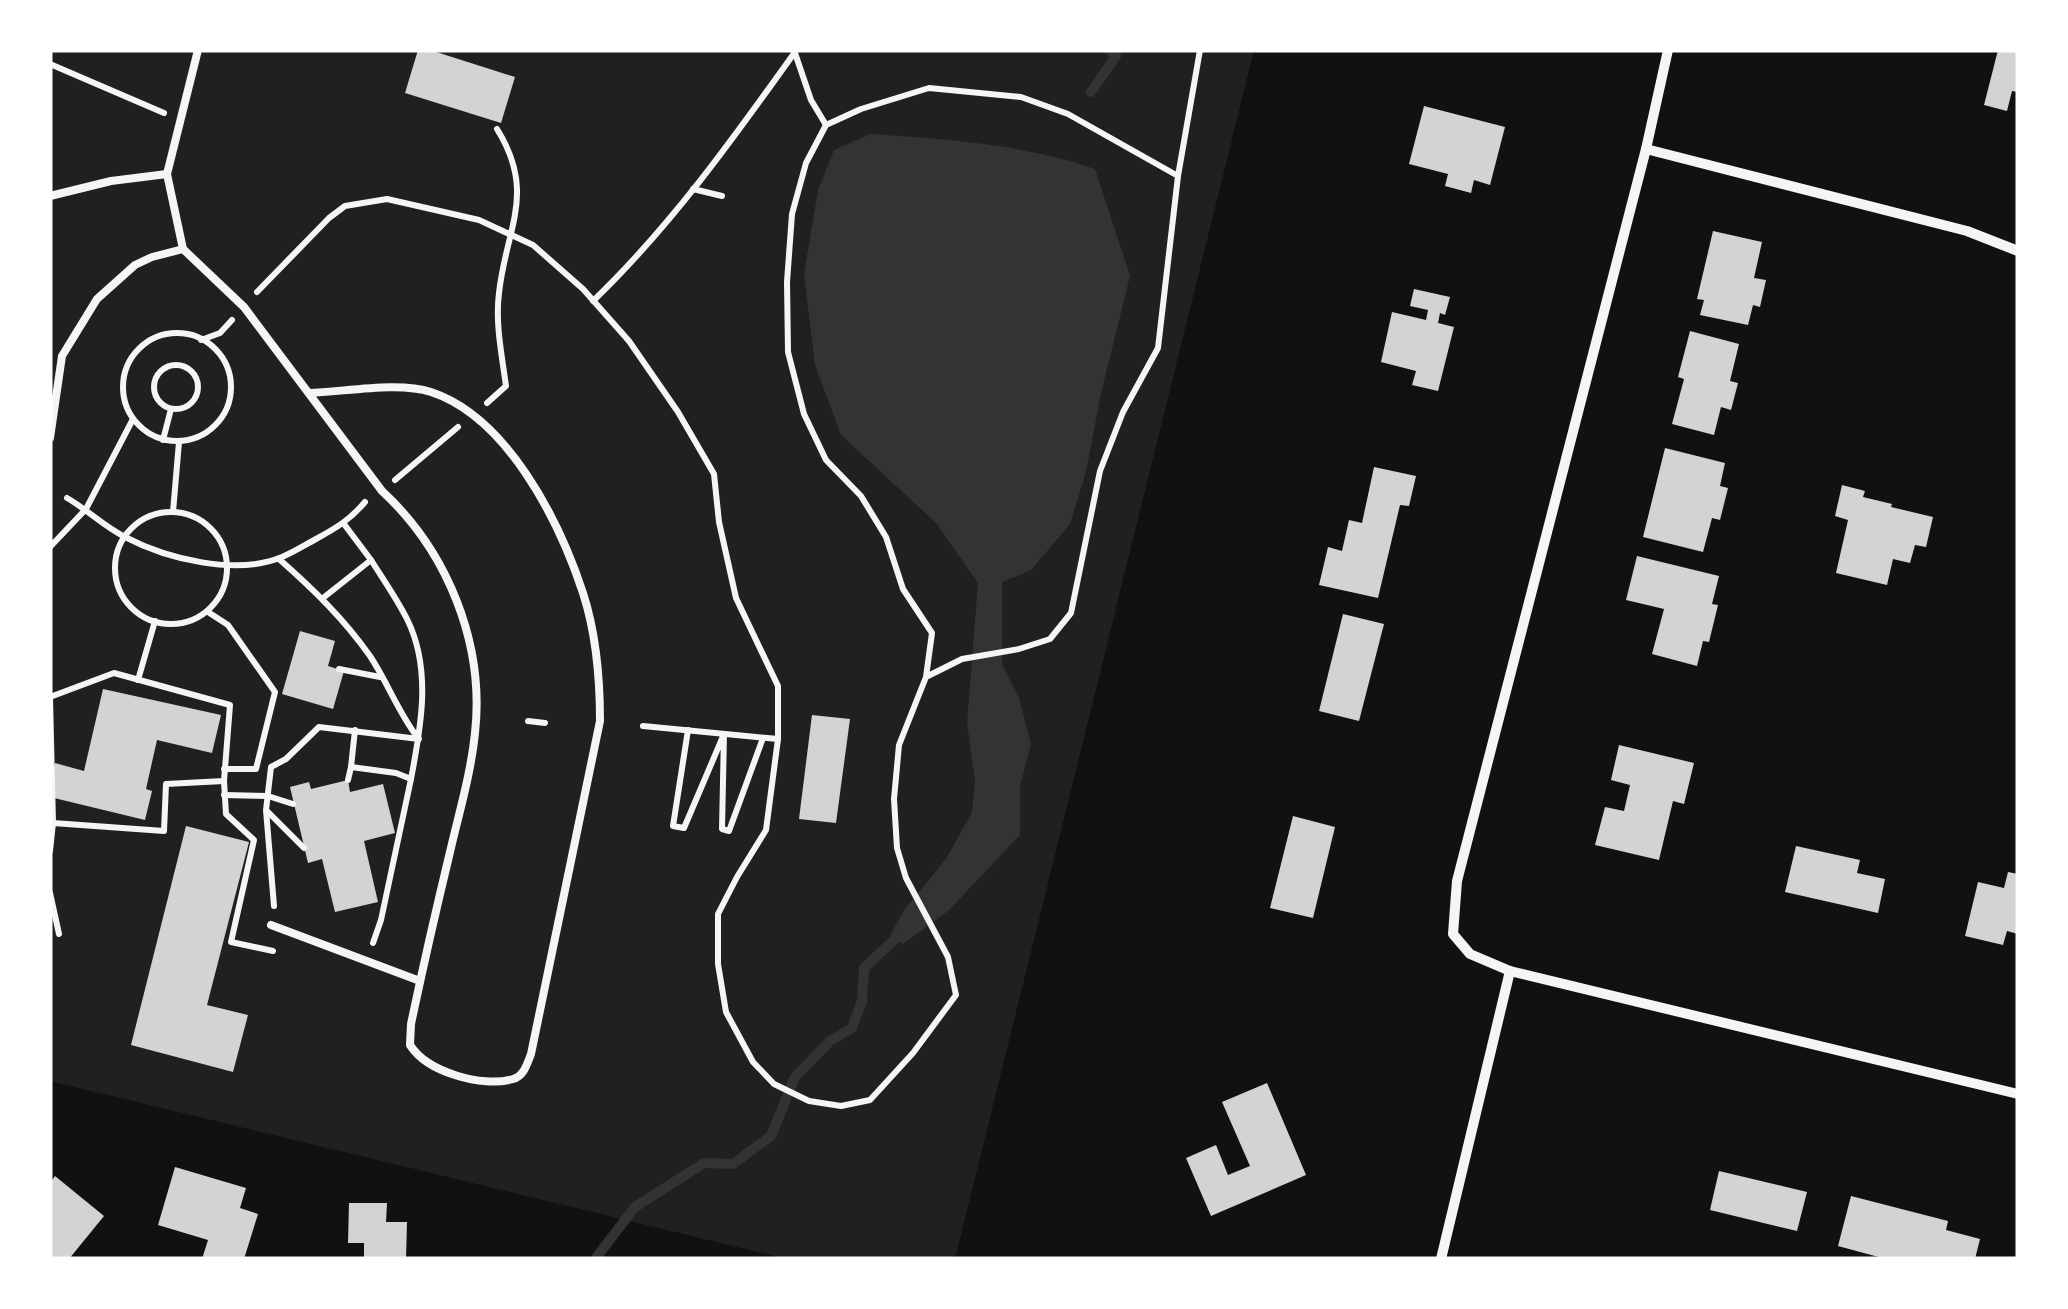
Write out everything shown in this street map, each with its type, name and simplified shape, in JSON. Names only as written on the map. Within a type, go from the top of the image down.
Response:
[{"type":"street","points":[[1668,50],[1646,150],[1611,273],[1457,881],[1454,934],[1470,954],[1510,970],[2018,1094]]},
{"type":"street","points":[[1646,150],[1967,231],[2018,251]]},
{"type":"street","points":[[1441,1259],[1510,970]]},
{"type":"lane","points":[[198,50],[166,174],[183,249],[244,306],[309,394],[382,492],[402,510],[426,542],[450,583],[473,662],[476,730],[420,981],[410,1046],[429,1066],[473,1078],[514,1079],[524,1072],[532,1054],[600,721],[600,682],[584,595],[568,553],[539,498],[511,453],[474,414],[456,402],[416,388],[309,394]]},
{"type":"lane","points":[[50,196],[111,181],[166,174]]},
{"type":"lane","points":[[50,438],[62,356],[97,299],[135,265],[152,256],[183,249]]},
{"type":"lane","points":[[271,926],[420,981]]},
{"type":"path","points":[[926,678],[962,659],[1050,639],[1071,613],[1100,470],[1123,412],[1158,348],[1178,176],[1200,50]]},
{"type":"path","points":[[795,51],[811,100],[826,125]]},
{"type":"path","points":[[593,301],[628,268],[692,189],[795,51]]},
{"type":"path","points":[[50,64],[178,119]]},
{"type":"path","points":[[254,294],[329,218],[346,206],[387,199],[416,204],[479,220],[533,245],[593,301],[648,369],[714,474],[719,522],[736,598],[778,686],[778,739],[766,830],[718,914],[718,964],[726,1012],[752,1062],[774,1084],[809,1100],[841,1106],[870,1100],[913,1054],[956,995],[948,957],[906,878],[897,848],[894,799],[900,745],[926,678],[932,633],[904,589],[886,537],[861,496],[826,460],[804,414],[788,352],[787,282],[792,214],[806,162],[826,125],[860,109],[929,88],[1021,97],[1068,114],[1178,176]]},
{"type":"path","points":[[67,498],[124,536],[192,562],[228,565],[279,559],[344,524],[365,502],[474,414],[506,386],[498,294],[519,200],[512,151],[497,128]]},
{"type":"path","points":[[692,189],[722,196]]},
{"type":"path","points":[[201,340],[220,333],[232,320]]},
{"type":"path","points":[[179,333],[201,340],[224,360],[230,378],[224,414],[196,438],[179,442],[146,432],[133,420],[123,387],[134,354],[146,342],[162,335],[179,333]]},
{"type":"path","points":[[168,366],[182,366],[194,374],[196,396],[186,408],[170,409],[155,396],[154,382],[168,366]]},
{"type":"path","points":[[163,440],[170,409]]},
{"type":"path","points":[[50,547],[86,509],[133,420]]},
{"type":"path","points":[[173,512],[179,442]]},
{"type":"path","points":[[161,512],[173,512],[206,523],[222,543],[228,565],[222,592],[208,612],[190,622],[169,625],[146,619],[125,602],[116,582],[114,562],[124,536],[139,521],[161,512]]},
{"type":"path","points":[[344,524],[409,622],[423,677],[419,740],[411,779],[381,920],[364,960]]},
{"type":"path","points":[[279,559],[323,598],[372,659],[399,713],[419,740]]},
{"type":"path","points":[[323,598],[370,560]]},
{"type":"path","points":[[208,612],[228,625],[275,692],[256,768]]},
{"type":"path","points":[[138,680],[155,622]]},
{"type":"path","points":[[339,669],[381,678]]},
{"type":"path","points":[[50,850],[50,697],[114,673],[230,705],[224,769],[226,814],[254,840],[231,942],[281,952]]},
{"type":"path","points":[[528,721],[546,723]]},
{"type":"path","points":[[644,726],[778,739]]},
{"type":"path","points":[[224,769],[271,768],[319,727],[419,740]]},
{"type":"path","points":[[348,780],[355,730]]},
{"type":"path","points":[[688,730],[673,826],[684,828],[724,734]]},
{"type":"path","points":[[724,734],[722,830],[729,831],[763,738]]},
{"type":"path","points":[[352,767],[411,779]]},
{"type":"path","points":[[271,768],[266,810],[276,898]]},
{"type":"path","points":[[53,823],[164,831],[166,784],[224,782]]},
{"type":"path","points":[[224,795],[268,796],[294,804]]},
{"type":"path","points":[[266,810],[304,848]]},
{"type":"path","points":[[50,892],[59,934]]},
{"type":"shaded area","points":[[50,50],[1254,50],[955,1259],[787,1259],[50,1081]]},
{"type":"shaded area","points":[[870,134],[1012,148],[1095,169],[1130,276],[1086,472],[1070,524],[1031,570],[1002,582],[1002,664],[1019,698],[1031,744],[1020,787],[1020,835],[948,911],[903,944],[890,936],[904,910],[946,859],[972,812],[975,781],[967,723],[978,583],[936,523],[841,435],[815,365],[804,274],[818,190],[834,150]]},
{"type":"building","points":[[418,50],[430,50],[515,77],[501,123],[405,93]]},
{"type":"building","points":[[1998,50],[2018,50],[2018,92],[2012,91],[2007,111],[1984,105]]},
{"type":"building","points":[[1424,106],[1505,127],[1490,185],[1474,180],[1471,193],[1445,186],[1448,174],[1409,164]]},
{"type":"building","points":[[1713,231],[1762,242],[1754,278],[1766,280],[1760,307],[1753,305],[1748,325],[1700,315],[1704,300],[1697,299]]},
{"type":"building","points":[[1414,289],[1450,297],[1445,315],[1440,313],[1438,323],[1454,327],[1438,391],[1412,385],[1416,371],[1381,362],[1392,312],[1426,320],[1428,310],[1410,306]]},
{"type":"building","points":[[1690,331],[1739,344],[1730,381],[1738,383],[1731,410],[1721,407],[1714,435],[1672,424],[1684,379],[1678,377]]},
{"type":"building","points":[[1665,448],[1725,463],[1720,486],[1728,488],[1720,520],[1712,518],[1703,552],[1643,537]]},
{"type":"building","points":[[1374,467],[1416,476],[1409,506],[1400,505],[1378,598],[1319,585],[1328,547],[1342,551],[1349,520],[1362,523]]},
{"type":"building","points":[[1842,485],[1865,491],[1863,497],[1892,504],[1891,507],[1933,517],[1926,547],[1915,545],[1910,563],[1893,559],[1887,585],[1836,573],[1848,520],[1835,516]]},
{"type":"building","points":[[1637,556],[1719,576],[1712,604],[1718,605],[1709,642],[1703,641],[1697,666],[1652,654],[1664,609],[1626,600]]},
{"type":"building","points":[[1343,614],[1384,624],[1359,721],[1319,711]]},
{"type":"building","points":[[300,631],[335,641],[328,666],[344,671],[333,709],[282,694]]},
{"type":"building","points":[[103,689],[221,715],[212,753],[157,740],[146,789],[152,791],[145,820],[50,797],[55,763],[84,771]]},
{"type":"building","points":[[812,715],[850,719],[836,823],[799,819]]},
{"type":"building","points":[[1619,745],[1694,763],[1684,804],[1673,801],[1659,860],[1595,845],[1605,807],[1624,811],[1630,785],[1611,780]]},
{"type":"building","points":[[348,780],[350,792],[383,784],[395,833],[364,841],[378,902],[335,912],[322,859],[308,863],[290,787],[309,782],[311,789]]},
{"type":"building","points":[[1293,816],[1335,827],[1313,918],[1270,908]]},
{"type":"building","points":[[186,826],[249,842],[207,1005],[248,1015],[233,1072],[131,1045]]},
{"type":"building","points":[[1796,846],[1860,860],[1857,873],[1885,879],[1878,913],[1785,892]]},
{"type":"building","points":[[2008,872],[2018,874],[2018,934],[2007,931],[2003,945],[1965,936],[1978,882],[2004,888]]},
{"type":"building","points":[[1267,1083],[1306,1175],[1211,1216],[1186,1158],[1216,1145],[1228,1175],[1250,1166],[1222,1102]]},
{"type":"building","points":[[175,1167],[246,1188],[240,1208],[258,1214],[244,1259],[202,1259],[208,1240],[158,1225]]},
{"type":"building","points":[[1719,1171],[1807,1192],[1797,1231],[1710,1210]]},
{"type":"building","points":[[55,1176],[104,1216],[69,1259],[50,1259],[50,1183]]},
{"type":"building","points":[[1851,1196],[1948,1221],[1946,1230],[1980,1239],[1975,1259],[1886,1259],[1838,1246]]},
{"type":"building","points":[[349,1203],[387,1203],[386,1222],[407,1222],[406,1259],[364,1259],[364,1243],[348,1243]]},
{"type":"waterway","points":[[1091,92],[1116,56],[1110,50]]},
{"type":"waterway","points":[[595,1259],[635,1207],[704,1163],[733,1164],[771,1136],[795,1077],[830,1041],[852,1028],[862,1001],[864,968],[895,939]]}]
